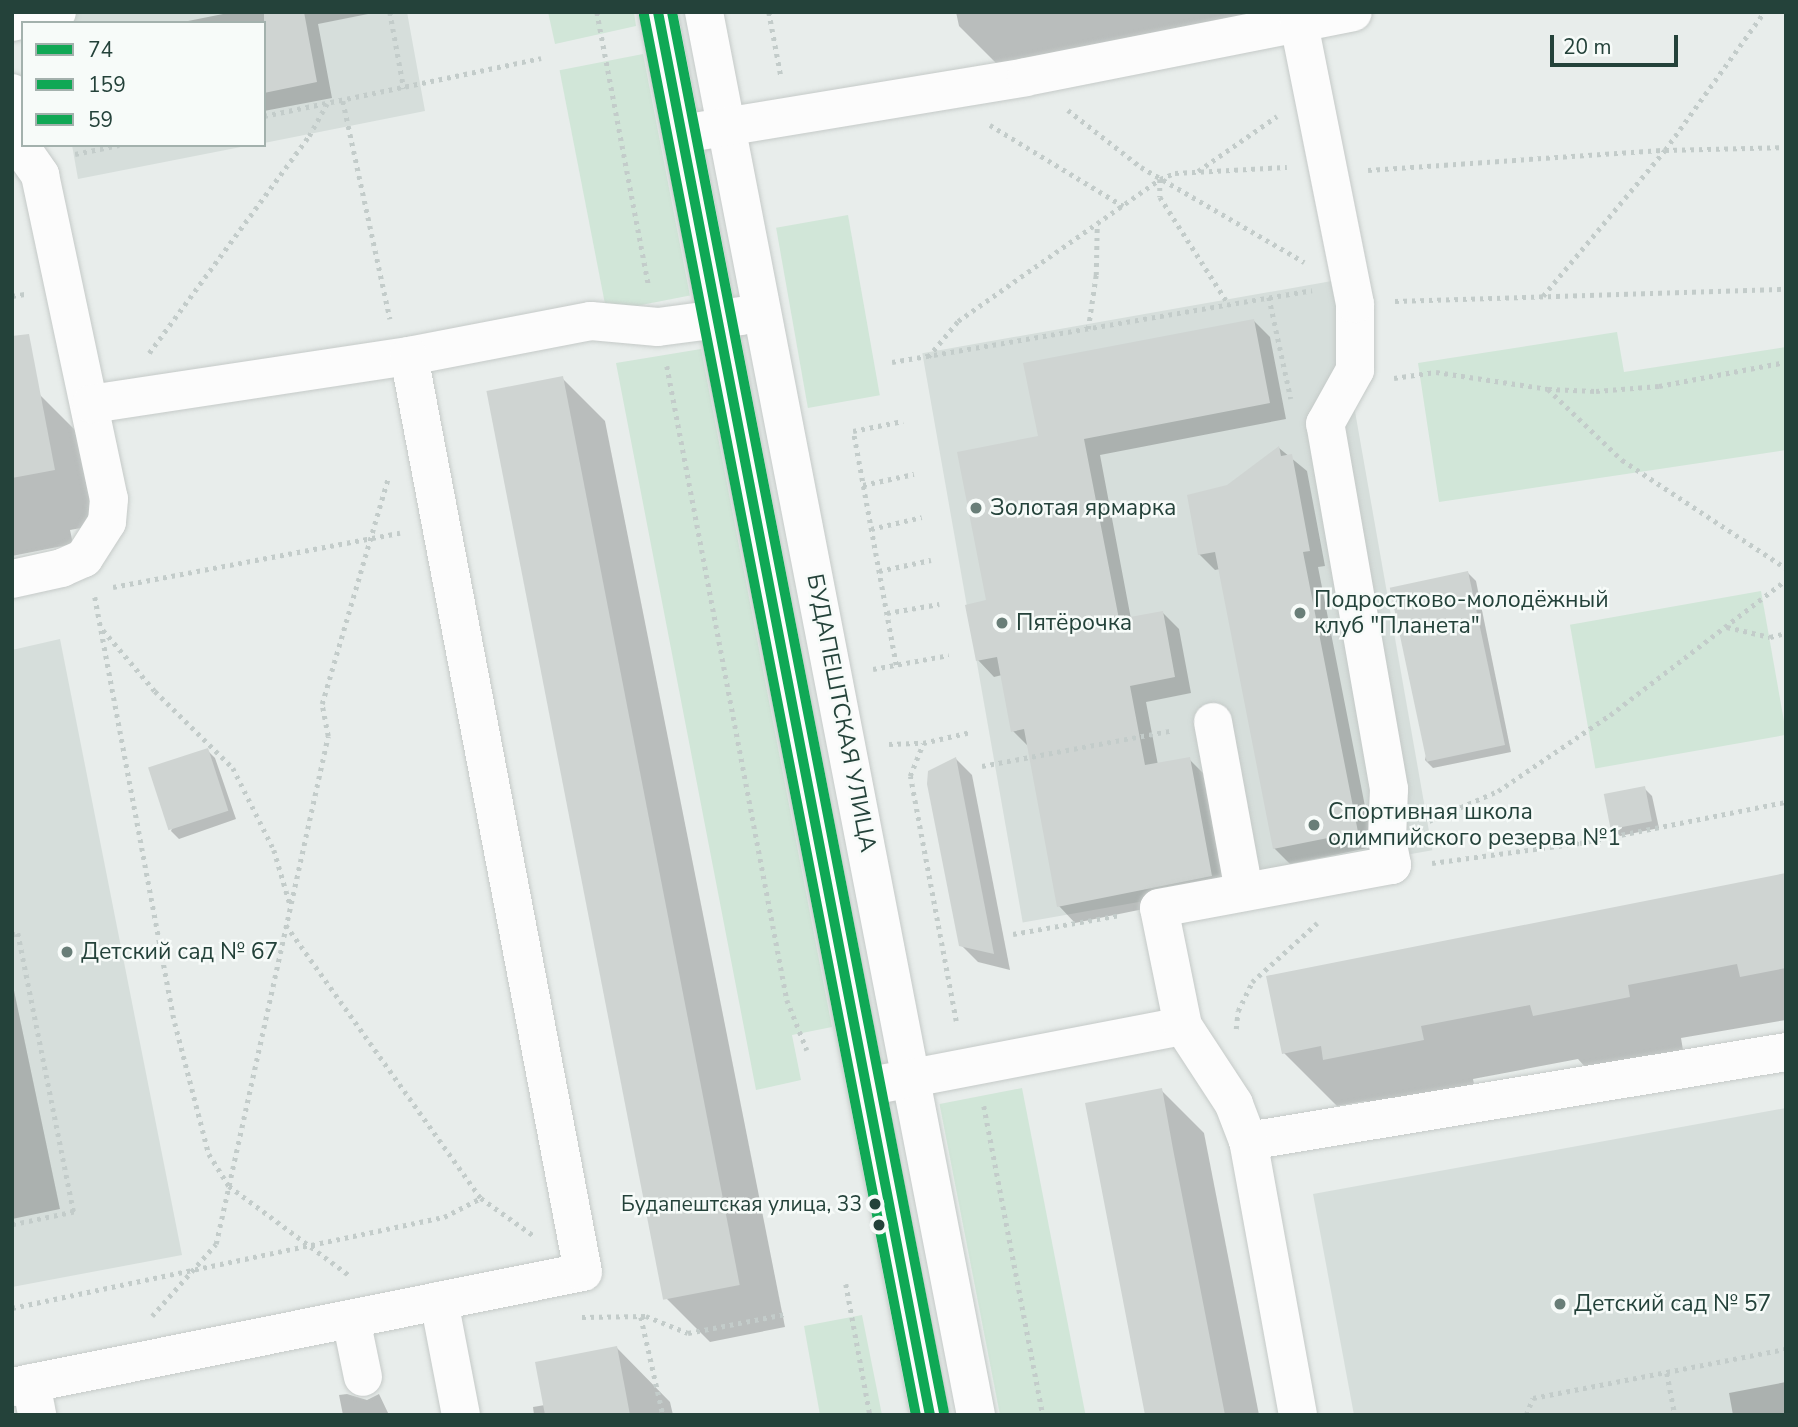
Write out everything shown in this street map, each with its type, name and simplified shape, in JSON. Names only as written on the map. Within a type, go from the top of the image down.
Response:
[{"type":"street","points":[[12,22],[57,12]]},
{"type":"street","name":"БУДАПЕШТСКАЯ УЛИЦА","points":[[658,12],[930,1415]]},
{"type":"street","name":"БУДАПЕШТСКАЯ УЛИЦА","points":[[704,12],[976,1415]]},
{"type":"street","points":[[682,134],[1026,77],[1353,12]]},
{"type":"street","points":[[1298,1415],[1248,1141],[1234,1104],[1183,1027],[1159,908],[1244,891],[1379,858],[1389,789],[1325,424],[1354,370],[1353,294],[1344,172],[1313,91],[1299,23]]},
{"type":"street","points":[[12,93],[17,150],[40,175],[102,402],[109,499],[107,522],[84,558],[62,569],[12,579]]},
{"type":"street","points":[[102,402],[403,357],[591,321],[658,327],[763,312]]},
{"type":"street","points":[[27,1395],[351,1319],[583,1272],[440,526],[403,357]]},
{"type":"street","points":[[1213,722],[1244,891]]},
{"type":"street","points":[[866,1087],[1183,1027]]},
{"type":"street","points":[[1248,1141],[1786,1052]]},
{"type":"street","points":[[439,1301],[461,1415]]},
{"type":"street","points":[[351,1319],[363,1377]]},
{"type":"path","points":[[390,12],[404,89]]},
{"type":"path","points":[[597,12],[651,298]]},
{"type":"path","points":[[769,12],[789,115]]},
{"type":"path","points":[[1543,296],[1665,150],[1764,12]]},
{"type":"path","points":[[266,116],[404,89],[541,58]]},
{"type":"path","points":[[1026,77],[1160,179],[1323,273],[1353,294]]},
{"type":"path","points":[[934,91],[1124,206]]},
{"type":"path","points":[[1198,172],[1313,91]]},
{"type":"path","points":[[343,101],[403,357]]},
{"type":"path","points":[[102,402],[309,136],[327,104]]},
{"type":"path","points":[[928,357],[958,321],[1160,179],[1198,172],[1307,166],[1344,172],[1665,150],[1786,147]]},
{"type":"path","points":[[1160,179],[1160,197],[1229,305]]},
{"type":"path","points":[[1088,329],[1096,275],[1097,225]]},
{"type":"path","points":[[892,362],[1269,297],[1353,294],[1543,296],[1786,289]]},
{"type":"path","points":[[1269,297],[1291,403]]},
{"type":"path","points":[[665,355],[787,1000],[807,1050]]},
{"type":"path","points":[[1436,372],[1548,389],[1597,391],[1659,386],[1786,362]]},
{"type":"path","points":[[1548,389],[1622,460],[1786,568]]},
{"type":"path","points":[[896,665],[853,430],[903,421]]},
{"type":"path","points":[[149,1318],[216,1244],[328,736],[322,704],[389,474]]},
{"type":"path","points":[[863,485],[914,474]]},
{"type":"path","points":[[871,528],[922,517]]},
{"type":"path","points":[[107,588],[440,526]]},
{"type":"path","points":[[879,570],[931,560]]},
{"type":"path","points":[[1236,1038],[1238,1012],[1252,982],[1319,921],[1379,858],[1498,791],[1727,627],[1786,580]]},
{"type":"path","points":[[93,591],[175,1023],[209,1154],[229,1186],[391,1311]]},
{"type":"path","points":[[887,612],[939,604]]},
{"type":"path","points":[[1727,627],[1770,637],[1786,633]]},
{"type":"path","points":[[101,628],[233,768],[274,850],[290,904]]},
{"type":"path","points":[[875,681],[873,669],[949,655]]},
{"type":"path","points":[[982,766],[1213,722]]},
{"type":"path","points":[[885,732],[887,744],[923,743],[971,733]]},
{"type":"path","points":[[923,743],[910,776],[956,1021]]},
{"type":"path","points":[[1379,858],[1443,863],[1580,844],[1786,802]]},
{"type":"path","points":[[1013,934],[1159,908]]},
{"type":"path","points":[[286,924],[481,1198],[583,1272],[602,1316]]},
{"type":"path","points":[[12,935],[18,933],[74,1212],[12,1224]]},
{"type":"path","points":[[976,1066],[1043,1415]]},
{"type":"path","points":[[12,1308],[444,1217],[481,1198]]},
{"type":"path","points":[[846,1284],[870,1415]]},
{"type":"path","points":[[576,1318],[641,1317],[688,1333],[786,1314]]},
{"type":"path","points":[[641,1317],[663,1415]]},
{"type":"path","points":[[1526,1415],[1533,1398],[1786,1349]]},
{"type":"path","points":[[1667,1373],[1675,1415]]},
{"type":"shaded area","points":[[47,12],[407,12],[425,111],[266,143],[266,21],[49,21]]},
{"type":"shaded area","points":[[72,147],[241,147],[78,179]]},
{"type":"shaded area","points":[[1332,281],[1432,850],[1023,922],[922,353]]},
{"type":"shaded area","name":"Детский сад № 67","points":[[60,639],[182,1255],[12,1287],[12,650]]},
{"type":"shaded area","name":"Детский сад № 57","points":[[1786,1108],[1786,1415],[1354,1415],[1313,1194]]},
{"type":"green space","points":[[548,12],[634,12],[636,26],[555,44]]},
{"type":"green space","points":[[643,54],[690,295],[607,312],[560,70]]},
{"type":"green space","points":[[848,215],[880,395],[808,408],[776,228]]},
{"type":"green space","points":[[1617,332],[1624,372],[1786,347],[1786,450],[1439,502],[1418,363]]},
{"type":"green space","points":[[701,349],[832,1027],[792,1035],[801,1080],[756,1090],[616,363]]},
{"type":"green space","points":[[1761,591],[1786,735],[1595,768],[1570,625]]},
{"type":"green space","points":[[1022,1088],[1086,1415],[1000,1415],[940,1104]]},
{"type":"green space","points":[[862,1315],[882,1415],[820,1415],[804,1326]]},
{"type":"building","points":[[264,12],[304,12],[317,82],[266,93]]},
{"type":"building","points":[[1254,319],[1270,403],[1084,439],[1119,619],[1163,611],[1175,677],[1130,686],[1145,765],[1190,757],[1212,876],[1057,907],[1024,729],[1011,732],[997,657],[976,661],[965,605],[986,600],[957,452],[1038,436],[1023,363]]},
{"type":"building","points":[[29,334],[55,470],[12,478],[12,336]]},
{"type":"building","points":[[563,376],[740,1285],[663,1300],[486,391]]},
{"type":"building","points":[[1279,446],[1281,456],[1292,454],[1310,551],[1303,552],[1358,832],[1273,849],[1215,552],[1198,555],[1187,495],[1227,485]]},
{"type":"building","points":[[1468,571],[1505,745],[1427,762],[1390,588]]},
{"type":"building","points":[[208,748],[228,811],[168,830],[148,767]]},
{"type":"building","points":[[956,757],[994,954],[959,946],[927,784],[928,771]]},
{"type":"building","points":[[1645,786],[1652,821],[1611,829],[1604,794]]},
{"type":"building","points":[[1786,873],[1786,968],[1740,977],[1737,964],[1628,985],[1630,997],[1533,1016],[1530,1005],[1421,1026],[1424,1040],[1323,1060],[1321,1046],[1282,1054],[1266,976]]},
{"type":"building","points":[[1162,1088],[1225,1415],[1145,1415],[1085,1103]]},
{"type":"building","points":[[617,1346],[630,1415],[545,1415],[535,1362]]},
{"type":"transit line","name":"74","points":[[658,12],[930,1415]]},
{"type":"transit line","name":"59","points":[[672,12],[944,1412]]},
{"type":"transit line","name":"159","points":[[644,15],[916,1415]]},
{"type":"place","name":"Золотая ярмарка","points":[[976,508]]},
{"type":"place","name":"Подростково-молодёжный клуб \"Планета\"","points":[[1300,613]]},
{"type":"place","name":"Пятёрочка","points":[[1002,623]]},
{"type":"place","name":"Спортивная школа олимпийского резерва №1","points":[[1314,825]]},
{"type":"place","name":"Детский сад № 67","points":[[67,952]]},
{"type":"place","name":"Будапештская улица, 33","points":[[875,1204]]},
{"type":"place","name":"Детский сад № 57","points":[[1560,1304]]}]
